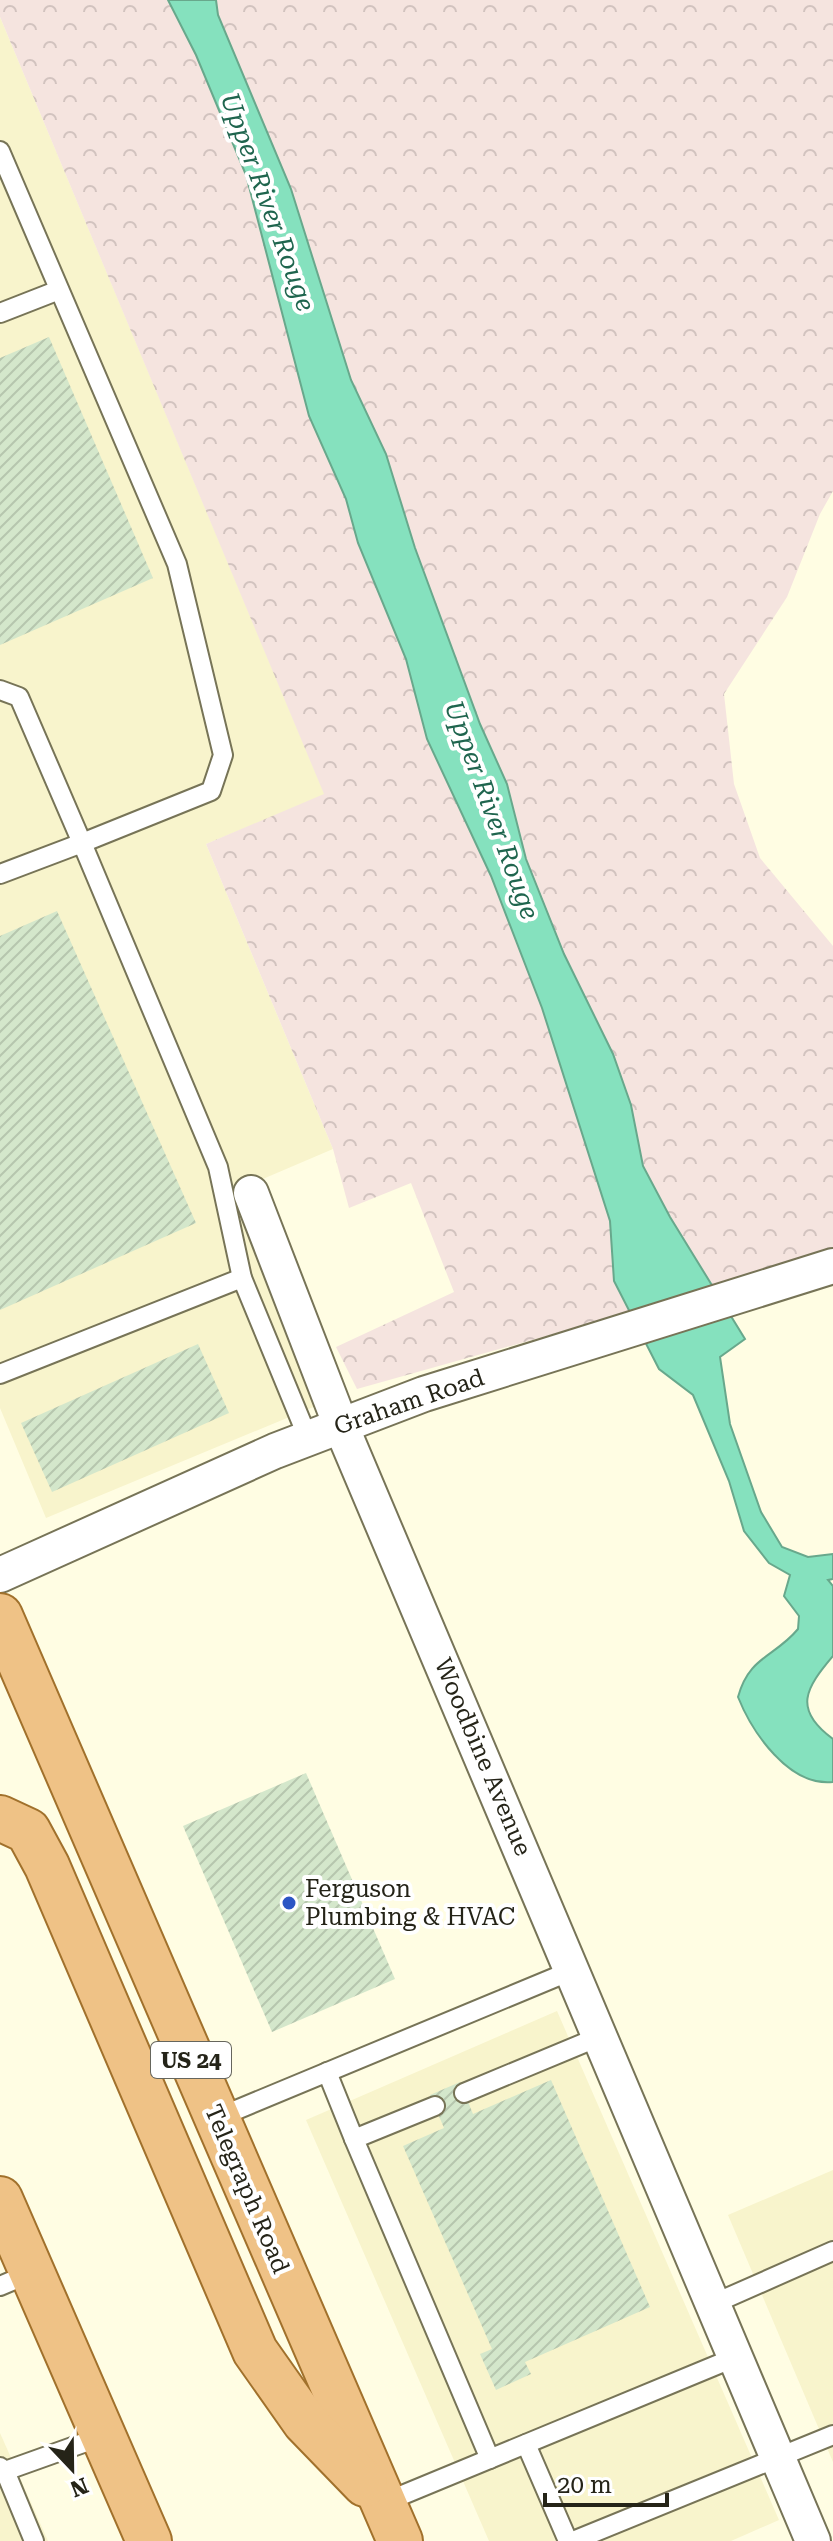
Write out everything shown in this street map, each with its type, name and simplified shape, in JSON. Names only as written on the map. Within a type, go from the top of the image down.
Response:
[{"type":"main road","name":"Telegraph Road","points":[[0,1616],[391,2522]]},
{"type":"main road","points":[[0,1818],[28,1831],[47,1866],[255,2351],[305,2422],[391,2522]]},
{"type":"main road","points":[[0,2199],[16,2279],[103,2436],[149,2541]]},
{"type":"street","name":"Woodbine Avenue","points":[[251,1193],[341,1426],[813,2541]]},
{"type":"street","name":"Graham Road","points":[[0,1575],[308,1438],[424,1394],[833,1266]]},
{"type":"lane","points":[[0,151],[177,564],[223,755],[211,791],[0,874]]},
{"type":"lane","points":[[0,313],[59,290]]},
{"type":"lane","points":[[0,690],[19,697],[218,1167],[242,1278],[308,1438]]},
{"type":"lane","points":[[0,1374],[242,1278]]},
{"type":"lane","points":[[216,2118],[573,1970]]},
{"type":"lane","points":[[464,2093],[601,2036]]},
{"type":"lane","points":[[327,2072],[490,2459]]},
{"type":"lane","points":[[354,2139],[435,2106]]},
{"type":"lane","points":[[713,2304],[833,2251]]},
{"type":"lane","points":[[391,2522],[490,2459],[736,2357]]},
{"type":"lane","points":[[526,2444],[571,2541],[833,2435]]},
{"type":"lane","points":[[34,2541],[3,2469],[103,2436]]},
{"type":"shaded area","points":[[0,17],[325,795],[206,844],[333,1149],[235,1191],[323,1403],[46,1518],[0,1408]]},
{"type":"shaded area","points":[[557,2011],[779,2520],[731,2541],[489,2541],[306,2120]]},
{"type":"shaded area","points":[[833,2170],[833,2462],[728,2215]]},
{"type":"shaded area","points":[[0,2433],[48,2541],[0,2541]]},
{"type":"green space","points":[[0,0],[833,0],[833,491],[820,514],[787,597],[724,694],[734,784],[760,858],[833,946],[833,1248],[603,1320],[357,1389],[336,1347],[454,1292],[411,1183],[349,1208],[333,1149],[206,844],[324,794],[0,17]]},
{"type":"water","name":"Upper River Rouge","points":[[168,0],[216,0],[218,15],[291,189],[351,380],[386,454],[415,548],[480,724],[507,784],[526,859],[564,954],[613,1054],[631,1105],[643,1166],[670,1217],[745,1339],[720,1357],[730,1424],[761,1512],[782,1547],[808,1557],[833,1554],[833,1579],[828,1580],[833,1586],[833,1656],[810,1688],[808,1708],[820,1728],[833,1739],[833,1782],[817,1781],[787,1767],[763,1741],[738,1697],[743,1683],[756,1665],[798,1629],[799,1616],[784,1596],[790,1575],[769,1563],[744,1531],[729,1481],[693,1395],[659,1369],[614,1281],[610,1221],[542,1008],[491,876],[427,739],[406,659],[358,543],[346,499],[309,416],[246,175],[196,55]]},
{"type":"building","points":[[49,337],[153,578],[0,645],[0,358]]},
{"type":"building","points":[[57,911],[196,1223],[0,1310],[0,936]]},
{"type":"building","points":[[198,1344],[229,1413],[52,1492],[21,1423]]},
{"type":"building","name":"Ferguson Plumbing & HVAC","points":[[306,1773],[395,1979],[272,2032],[183,1826]]},
{"type":"building","points":[[551,2080],[650,2307],[525,2362],[531,2374],[496,2390],[480,2354],[492,2349],[403,2146],[444,2128],[430,2095],[460,2082],[473,2114]]},
{"type":"place","name":"Ferguson Plumbing & HVAC","points":[[289,1903]]}]
